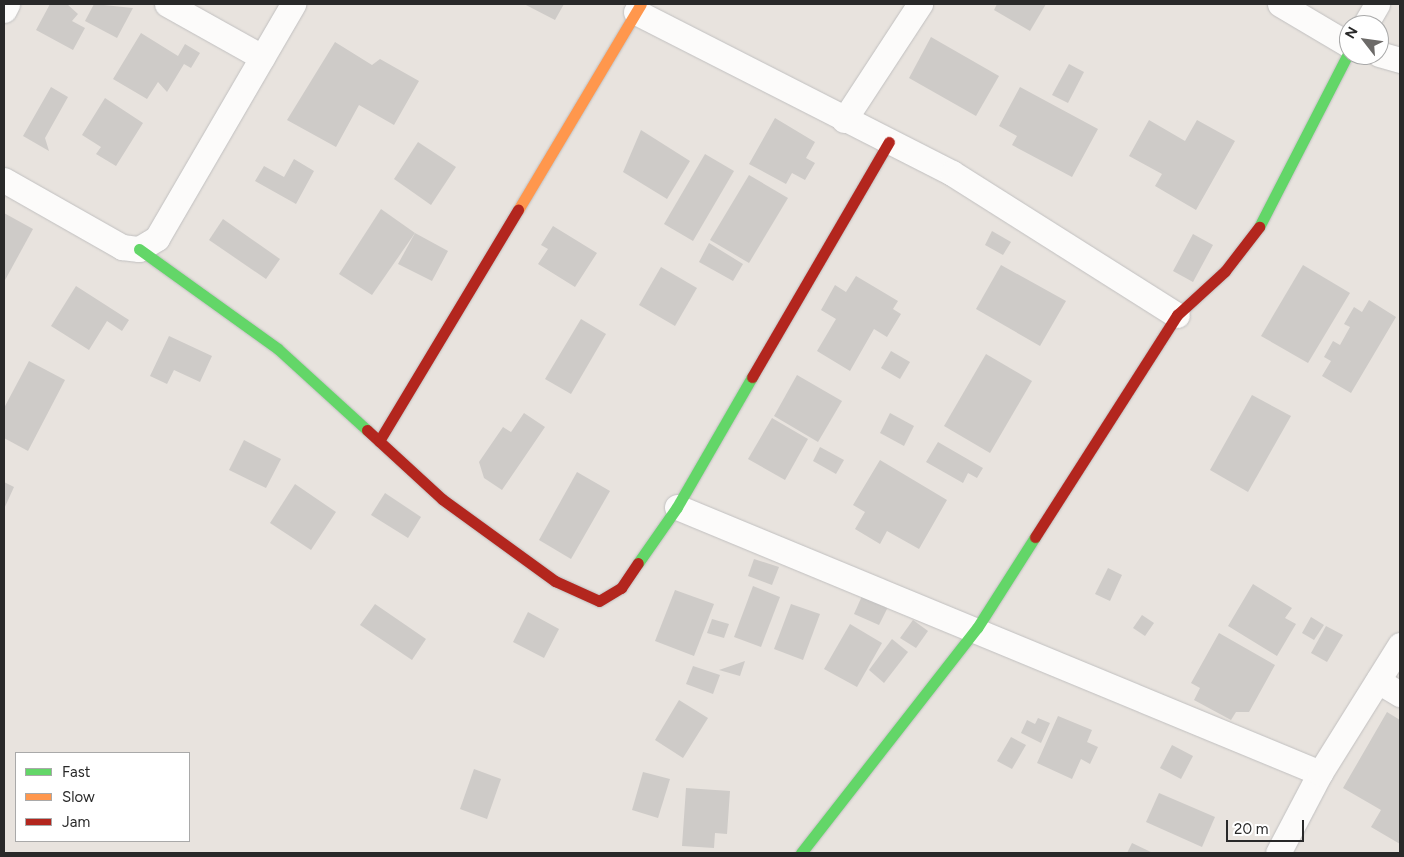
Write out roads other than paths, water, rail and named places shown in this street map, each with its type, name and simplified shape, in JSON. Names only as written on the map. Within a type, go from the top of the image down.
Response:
[{"type":"street","points":[[4,10],[7,4]]},
{"type":"street","points":[[167,4],[262,57]]},
{"type":"street","points":[[139,249],[157,238],[294,4]]},
{"type":"street","points":[[844,120],[920,4]]},
{"type":"street","points":[[1280,4],[1339,39]]},
{"type":"street","points":[[1370,15],[1377,4]]},
{"type":"street","points":[[379,441],[639,8],[844,120],[952,173],[1177,315]]},
{"type":"street","points":[[801,853],[976,628],[1177,315],[1225,271],[1266,218],[1342,65]]},
{"type":"street","points":[[4,180],[122,246],[139,249],[278,349],[442,499],[546,575],[599,601],[621,588],[677,507],[889,142]]},
{"type":"street","points":[[677,507],[976,628],[1320,773]]},
{"type":"street","points":[[1278,853],[1320,773],[1400,645]]},
{"type":"street","points":[[1378,681],[1400,694]]}]
